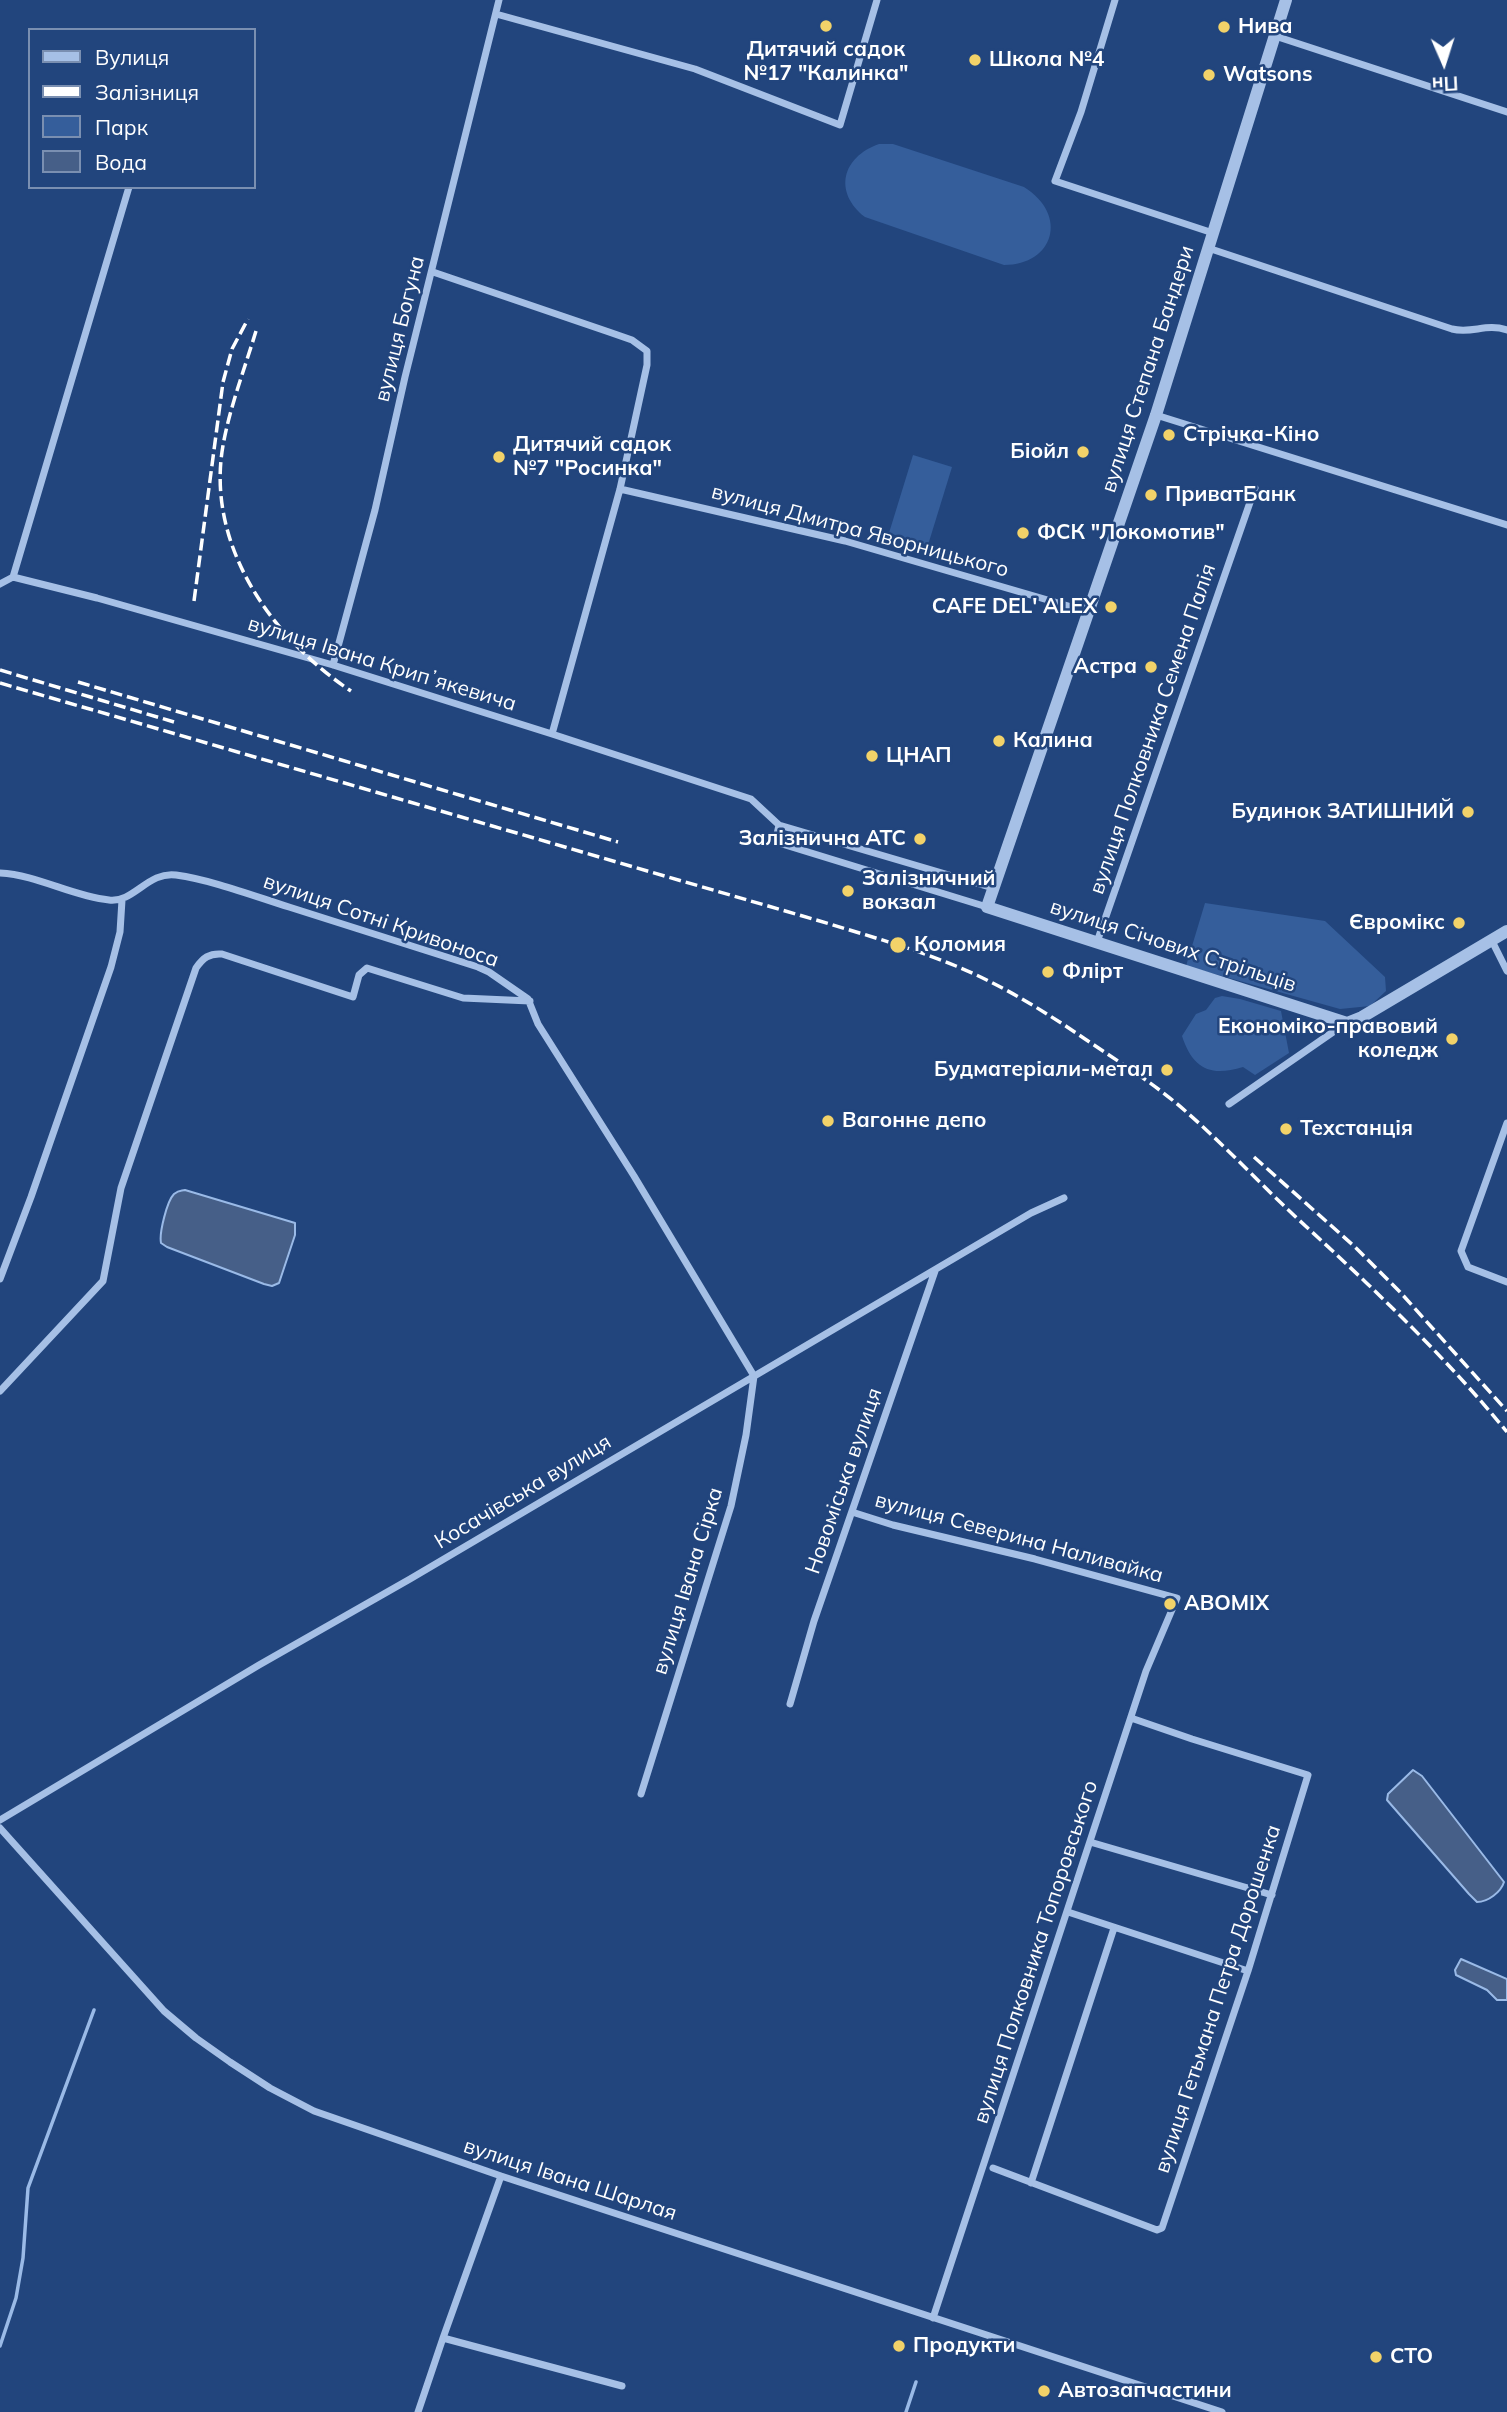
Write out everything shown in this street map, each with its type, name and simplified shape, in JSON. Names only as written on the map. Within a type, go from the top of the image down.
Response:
[{"type":"street","name":"вулиця Богуна","points":[[333,665],[375,510],[405,377],[499,0]]},
{"type":"street","points":[[496,14],[695,69],[839,125],[877,0]]},
{"type":"street","points":[[1115,0],[1081,112],[1055,181],[1213,233]]},
{"type":"street","name":"вулиця Степана Бандери","points":[[987,907],[1156,415],[1286,0]]},
{"type":"street","points":[[1275,36],[1507,112]]},
{"type":"street","points":[[0,584],[13,577],[128,189]]},
{"type":"street","points":[[1208,248],[1458,330],[1490,326],[1507,330]]},
{"type":"street","points":[[433,272],[632,340],[647,351],[647,365],[620,489],[552,734]]},
{"type":"street","points":[[1156,415],[1507,525]]},
{"type":"street","name":"вулиця Полковника Семена Палія","points":[[1097,942],[1255,488]]},
{"type":"street","name":"вулиця Дмитра Яворницького","points":[[620,489],[845,541],[1089,612]]},
{"type":"street","name":"вулиця Івана Крипʼякевича","points":[[13,577],[333,665],[552,734],[751,799],[779,825]]},
{"type":"street","points":[[987,907],[782,844],[776,839],[779,825],[993,888]]},
{"type":"street","points":[[0,873],[30,878],[90,897],[122,900],[120,932],[111,967],[0,1279]]},
{"type":"street","name":"вулиця Сотні Кривоноса","points":[[122,900],[155,878],[170,874],[185,877],[243,892],[484,969],[503,980],[530,1001],[538,1024],[634,1176],[754,1376]]},
{"type":"street","name":"вулиця Січових Стрільців","points":[[987,907],[1347,1023]]},
{"type":"street","points":[[1229,1104],[1347,1023],[1362,1017],[1507,931]]},
{"type":"street","points":[[1492,940],[1507,971]]},
{"type":"street","points":[[0,1391],[103,1282],[121,1188],[196,968],[202,960],[213,953],[222,954],[353,997],[359,975],[367,968],[463,998],[530,1001]]},
{"type":"street","points":[[1507,1123],[1461,1251],[1468,1267],[1507,1282]]},
{"type":"street","name":"Косачівська вулиця","points":[[0,1820],[259,1665],[1031,1213],[1064,1198]]},
{"type":"street","name":"Новоміська вулиця","points":[[790,1704],[814,1621],[935,1271]]},
{"type":"street","name":"вулиця Івана Сірка","points":[[641,1794],[731,1506],[747,1435],[754,1376]]},
{"type":"street","name":"вулиця Северина Наливайка","points":[[852,1511],[893,1525],[1035,1559],[1177,1598]]},
{"type":"street","name":"вулиця Полковника Топоровського","points":[[933,2318],[1146,1671],[1177,1598]]},
{"type":"street","name":"вулиця Гетьмана Петра Дорошенка","points":[[1031,2183],[1157,2230],[1162,2228],[1248,1971],[1308,1775],[1131,1718]]},
{"type":"street","name":"вулиця Івана Шарлая","points":[[0,1828],[164,2011],[230,2062],[270,2088],[314,2111],[501,2176],[1222,2412]]},
{"type":"street","points":[[1090,1842],[1272,1895]]},
{"type":"street","points":[[1068,1912],[1248,1971]]},
{"type":"street","points":[[993,2168],[1031,2183],[1114,1928]]},
{"type":"street","points":[[418,2412],[501,2176]]},
{"type":"street","points":[[443,2338],[622,2386]]},
{"type":"green space","points":[[879,144],[893,144],[1024,187],[1038,198],[1047,211],[1051,224],[1050,236],[1044,248],[1035,257],[1021,263],[1004,265],[865,217],[848,197],[846,176],[857,157]]},
{"type":"green space","points":[[913,455],[952,467],[928,545],[889,533]]},
{"type":"green space","points":[[1205,903],[1325,921],[1385,977],[1386,991],[1370,1006],[1340,1009],[1186,966]]},
{"type":"green space","points":[[1222,996],[1281,1011],[1289,1053],[1255,1075],[1243,1067],[1221,1071],[1204,1068],[1197,1063],[1182,1036],[1196,1014],[1206,1010],[1215,998]]},
{"type":"water","points":[[185,1190],[295,1223],[295,1235],[279,1283],[272,1286],[264,1284],[161,1243],[162,1225],[169,1203],[174,1194]]},
{"type":"water","points":[[1413,1770],[1422,1776],[1504,1882],[1490,1898],[1477,1902],[1387,1800],[1388,1794]]},
{"type":"water","points":[[1461,1959],[1507,1979],[1507,2000],[1497,2000],[1487,1990],[1456,1975],[1455,1970]]},
{"type":"waterway","points":[[0,2346],[16,2298],[23,2258],[28,2188],[94,2010]]},
{"type":"waterway","points":[[906,2412],[916,2382]]},
{"type":"railway","points":[[194,601],[223,382],[232,349],[248,319]]},
{"type":"railway","points":[[256,331],[223,445],[221,495],[227,529],[238,561],[275,621],[324,671],[351,691]]},
{"type":"railway","points":[[0,670],[174,722]]},
{"type":"railway","points":[[78,682],[618,842]]},
{"type":"railway","points":[[0,683],[830,924],[925,954],[990,981],[1120,1062],[1192,1117],[1407,1323],[1459,1376],[1507,1432]]},
{"type":"railway","points":[[1254,1157],[1354,1246],[1400,1292],[1507,1411]]},
{"type":"place","name":"Дитячий садок №17 \"Калинка\"","points":[[826,26]]},
{"type":"place","name":"Нива","points":[[1224,27]]},
{"type":"place","name":"Школа №4","points":[[975,60]]},
{"type":"place","name":"Watsons","points":[[1209,75]]},
{"type":"place","name":"Стрічка-Кіно","points":[[1169,435]]},
{"type":"place","name":"Біойл","points":[[1083,452]]},
{"type":"place","name":"Дитячий садок №7 \"Росинка\"","points":[[499,457]]},
{"type":"place","name":"ПриватБанк","points":[[1151,495]]},
{"type":"place","name":"ФСК \"Локомотив\"","points":[[1023,533]]},
{"type":"place","name":"CAFE DEL' ALEX","points":[[1111,607]]},
{"type":"place","name":"Астра","points":[[1151,667]]},
{"type":"place","name":"Калина","points":[[999,741]]},
{"type":"place","name":"ЦНАП","points":[[872,756]]},
{"type":"place","name":"Будинок ЗАТИШНИЙ","points":[[1468,812]]},
{"type":"place","name":"Залізнична АТС","points":[[920,839]]},
{"type":"place","name":"Залізничний вокзал","points":[[848,891]]},
{"type":"place","name":"Євромікс","points":[[1459,923]]},
{"type":"place","name":"Коломия","points":[[898,945]]},
{"type":"place","name":"Флірт","points":[[1048,972]]},
{"type":"place","name":"Економіко-правовий коледж","points":[[1452,1039]]},
{"type":"place","name":"Будматеріали-метал","points":[[1167,1070]]},
{"type":"place","name":"Вагонне депо","points":[[828,1121]]},
{"type":"place","name":"Техстанція","points":[[1286,1129]]},
{"type":"place","name":"ABOMIX","points":[[1170,1604]]},
{"type":"place","name":"Продукти","points":[[899,2346]]},
{"type":"place","name":"СТО","points":[[1376,2357]]},
{"type":"place","name":"Автозапчастини","points":[[1044,2391]]}]
